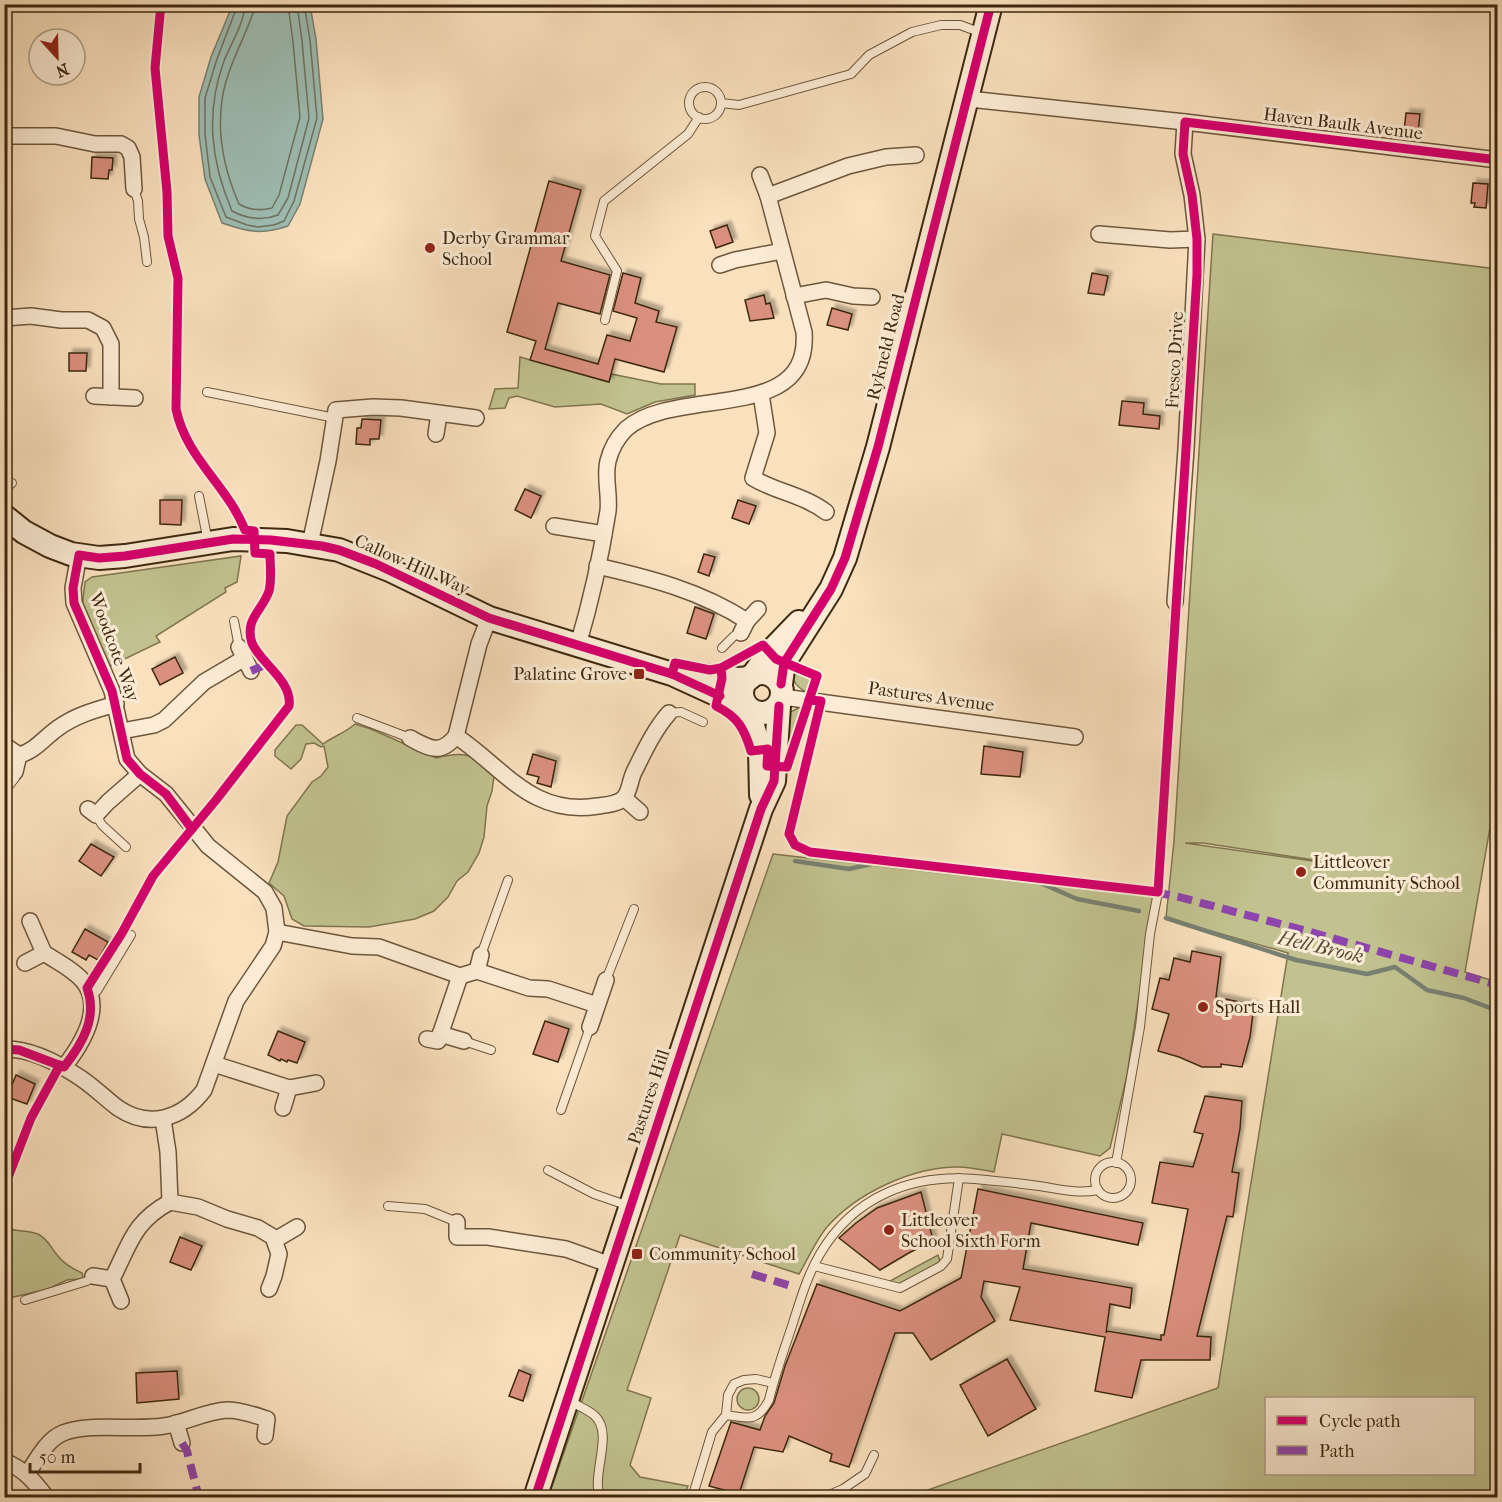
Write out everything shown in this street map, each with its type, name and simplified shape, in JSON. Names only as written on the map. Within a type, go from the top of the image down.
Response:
[{"type":"street","name":"Rykneld Road","points":[[781,696],[784,663],[831,589],[850,541],[878,447],[992,4]]},
{"type":"street","name":"Haven Baulk Avenue","points":[[969,99],[1185,122],[1497,160]]},
{"type":"street","name":"Fresco Drive","points":[[1174,602],[1187,438],[1197,239],[1192,195],[1183,154],[1185,122]]},
{"type":"street","points":[[4,136],[56,136],[95,144],[134,143],[132,157],[134,189]]},
{"type":"street","points":[[768,196],[848,166],[886,157],[916,155]]},
{"type":"street","points":[[578,645],[592,599],[604,534],[609,496],[608,461],[619,438],[647,415],[761,394],[792,377],[803,355],[804,332],[768,196],[760,175]]},
{"type":"street","points":[[1099,234],[1170,240],[1197,239]]},
{"type":"street","points":[[720,265],[782,251]]},
{"type":"street","points":[[794,296],[826,290],[853,297],[872,297]]},
{"type":"street","points":[[4,318],[31,316],[61,320],[88,320],[103,328],[111,344],[111,397]]},
{"type":"street","points":[[761,394],[767,433],[753,477],[767,486],[814,502],[826,512]]},
{"type":"street","points":[[94,396],[135,399]]},
{"type":"street","points":[[309,544],[328,461],[336,410],[373,407],[401,408],[476,418]]},
{"type":"street","points":[[436,434],[439,414]]},
{"type":"street","name":"Callow Hill Way","points":[[4,516],[24,532],[62,551],[99,558],[233,539],[271,540],[339,550],[367,560],[489,618],[672,674],[746,706]]},
{"type":"street","points":[[554,526],[604,534]]},
{"type":"street","name":"Woodcote Way","points":[[79,555],[73,588],[74,603],[112,691],[127,759],[140,774],[166,794],[208,846],[265,892],[274,908],[277,932]]},
{"type":"street","points":[[597,566],[646,577],[700,595],[744,627],[763,606]]},
{"type":"street","name":"Rykneld Road","points":[[751,676],[769,653],[831,589]]},
{"type":"street","points":[[410,738],[432,748],[439,748],[445,746],[456,736],[479,644],[489,618]]},
{"type":"street","points":[[122,731],[154,725],[164,720],[204,682],[244,659]]},
{"type":"street","points":[[765,673],[774,677],[781,696],[769,713],[755,713],[746,706],[742,688],[751,676],[765,673]]},
{"type":"street","name":"Callow Hill Way","points":[[672,674],[739,679],[751,676]]},
{"type":"street","name":"Pastures Avenue","points":[[781,696],[1075,737]]},
{"type":"street","name":"Pastures Hill","points":[[535,1497],[761,809],[774,781],[781,696]]},
{"type":"street","points":[[4,745],[19,755],[26,754],[59,727],[77,716],[116,704]]},
{"type":"street","name":"Pastures Hill","points":[[746,706],[760,750],[761,809]]},
{"type":"street","points":[[456,736],[528,793],[549,804],[589,807],[616,802],[624,798],[633,774],[660,723],[669,713]]},
{"type":"street","points":[[15,772],[19,755]]},
{"type":"street","points":[[92,812],[108,802],[140,774]]},
{"type":"street","points":[[624,798],[640,812]]},
{"type":"street","points":[[30,921],[44,953],[76,974],[83,981],[89,994],[92,1009],[87,1029],[64,1067]]},
{"type":"street","points":[[4,1049],[19,1050],[64,1067],[127,1113],[146,1120],[164,1119],[177,1114],[196,1100],[204,1090],[236,1000],[273,946],[277,932],[352,946],[380,947],[460,976],[477,971],[529,988],[548,989],[597,1005]]},
{"type":"street","points":[[25,963],[44,953]]},
{"type":"street","points":[[477,971],[481,955]]},
{"type":"street","points":[[460,976],[434,1036],[464,1041]]},
{"type":"street","points":[[590,1027],[606,980]]},
{"type":"street","points":[[214,1064],[289,1088],[316,1083]]},
{"type":"street","points":[[284,1108],[289,1088]]},
{"type":"street","points":[[164,1119],[170,1202]]},
{"type":"street","points":[[121,1301],[112,1279],[138,1226],[150,1214],[170,1202],[198,1207],[266,1232],[275,1240],[279,1254],[278,1265],[269,1289]]},
{"type":"street","points":[[457,1222],[457,1237],[488,1237],[566,1249],[610,1265]]},
{"type":"street","points":[[275,1240],[297,1227]]},
{"type":"street","points":[[93,1276],[112,1279]]},
{"type":"street","points":[[27,1474],[46,1446],[61,1434],[77,1429],[141,1429],[176,1423],[224,1410],[238,1410],[267,1419],[265,1436]]},
{"type":"street","points":[[176,1423],[182,1443]]},
{"type":"street","points":[[4,1461],[27,1474],[47,1497]]},
{"type":"lane","points":[[721,103],[739,105],[851,74],[869,55],[912,32],[941,25],[960,25],[983,33]]},
{"type":"lane","points":[[710,87],[719,94],[721,103],[719,111],[713,117],[704,119],[694,114],[690,107],[690,97],[694,91],[710,87]]},
{"type":"lane","points":[[605,321],[617,271],[595,236],[604,201],[688,134],[699,117]]},
{"type":"lane","points":[[134,189],[138,201],[147,262]]},
{"type":"lane","points":[[207,392],[335,418]]},
{"type":"lane","points":[[4,490],[12,483]]},
{"type":"lane","points":[[199,496],[209,542]]},
{"type":"lane","points":[[1116,1163],[1140,1027],[1150,934],[1158,892],[1174,602]]},
{"type":"lane","points":[[234,621],[234,634],[244,659]]},
{"type":"lane","points":[[722,648],[744,627]]},
{"type":"lane","points":[[669,713],[681,712],[703,722]]},
{"type":"lane","points":[[357,718],[410,738]]},
{"type":"lane","points":[[4,792],[15,778],[15,772]]},
{"type":"lane","points":[[92,812],[102,825],[126,847]]},
{"type":"lane","points":[[481,955],[508,880]]},
{"type":"lane","points":[[606,980],[634,909]]},
{"type":"lane","points":[[89,994],[97,991],[131,935]]},
{"type":"lane","points":[[561,1110],[590,1027]]},
{"type":"lane","points":[[464,1041],[490,1050]]},
{"type":"lane","points":[[1109,1163],[1116,1163],[1122,1165],[1129,1173],[1130,1185],[1121,1196],[1113,1198],[1102,1195],[1095,1183],[1097,1171],[1109,1163]]},
{"type":"lane","points":[[548,1170],[594,1194],[630,1207]]},
{"type":"lane","points":[[726,1415],[749,1418],[763,1411],[769,1400],[807,1280],[814,1266],[832,1236],[871,1201],[916,1181],[941,1177],[1079,1192],[1098,1190]]},
{"type":"lane","points":[[814,1266],[900,1288],[941,1266],[947,1259],[959,1178]]},
{"type":"lane","points":[[388,1206],[425,1209],[457,1222]]},
{"type":"lane","points":[[26,1300],[87,1281],[93,1276]]},
{"type":"lane","points":[[692,1497],[712,1432],[726,1415],[728,1395],[734,1384],[756,1379],[773,1383]]},
{"type":"lane","points":[[567,1399],[595,1416],[601,1428],[603,1444],[597,1478],[600,1497]]},
{"type":"lane","points":[[822,1497],[843,1489],[865,1473],[874,1455]]},
{"type":"green space","points":[[1213,234],[1497,269],[1498,720],[1494,747],[1497,746],[1497,787],[1465,972],[1497,982],[1497,1497],[908,1497],[1218,1388],[1288,953],[1166,918],[1174,841]],"holes":[[[1185,843],[1203,843],[1340,864],[1340,865]]]},
{"type":"green space","points":[[520,357],[609,382],[611,374],[661,384],[695,384],[695,395],[655,402],[627,414],[601,404],[555,407],[517,396],[509,398],[505,408],[489,409],[495,389],[518,388]]},
{"type":"green space","points":[[241,556],[237,582],[225,588],[226,592],[156,636],[160,642],[108,667],[82,608],[85,582],[92,577]]},
{"type":"green space","points":[[792,668],[811,675],[806,692],[795,682]]},
{"type":"green space","points":[[803,706],[786,760],[787,717],[790,712]]},
{"type":"green space","points":[[355,724],[436,758],[462,754],[480,763],[494,776],[487,806],[484,837],[479,853],[468,872],[457,881],[448,897],[434,911],[415,919],[369,927],[304,926],[292,919],[284,896],[269,883],[278,862],[287,816],[312,782],[328,767],[324,746],[321,747],[314,743],[306,744],[301,759],[291,769],[275,756],[275,750],[296,725],[302,725],[323,744]]},
{"type":"green space","points":[[773,854],[1154,897],[1127,1075],[1110,1148],[1100,1156],[1002,1134],[994,1172],[972,1168],[940,1168],[886,1184],[854,1203],[823,1232],[799,1274],[680,1235],[627,1390],[651,1398],[630,1465],[640,1477],[688,1486],[683,1497],[548,1498]]},
{"type":"green space","points":[[4,1227],[38,1234],[47,1241],[63,1261],[82,1273],[83,1277],[67,1280],[48,1289],[5,1299]]},
{"type":"green space","points":[[938,1255],[941,1266],[900,1288],[890,1281]]},
{"type":"green space","points":[[748,1388],[756,1391],[759,1399],[756,1407],[748,1410],[740,1407],[737,1399],[740,1391]]},
{"type":"green space","points":[[865,1493],[898,1497],[841,1497]]},
{"type":"water","points":[[233,4],[310,5],[316,39],[323,119],[300,204],[288,226],[270,231],[240,229],[222,223],[205,179],[199,135],[199,97],[211,57]]},
{"type":"building","points":[[1406,113],[1420,114],[1418,132],[1404,131]]},
{"type":"building","points":[[92,157],[113,158],[112,170],[109,170],[108,179],[91,178]]},
{"type":"building","points":[[549,181],[581,190],[561,261],[610,275],[600,314],[558,303],[545,349],[598,364],[607,335],[630,341],[637,318],[613,311],[623,273],[641,278],[635,303],[659,311],[656,322],[677,327],[664,372],[615,359],[609,382],[530,360],[536,341],[507,332]]},
{"type":"building","points":[[1473,183],[1488,184],[1486,208],[1474,207],[1475,203],[1471,203]]},
{"type":"building","points":[[727,225],[733,242],[716,248],[710,231]]},
{"type":"building","points":[[1092,273],[1108,276],[1104,295],[1088,293]]},
{"type":"building","points":[[764,295],[766,304],[770,303],[774,318],[750,321],[745,300]]},
{"type":"building","points":[[832,308],[852,314],[848,330],[827,325]]},
{"type":"building","points":[[69,353],[87,353],[86,371],[69,371]]},
{"type":"building","points":[[1122,401],[1144,403],[1143,414],[1160,416],[1159,429],[1119,425]]},
{"type":"building","points":[[362,419],[381,420],[379,439],[370,439],[370,445],[356,444],[357,428],[361,428]]},
{"type":"building","points":[[525,489],[541,496],[531,518],[515,510]]},
{"type":"building","points":[[160,500],[182,500],[181,525],[160,524]]},
{"type":"building","points":[[738,500],[756,506],[749,524],[732,518]]},
{"type":"building","points":[[704,554],[715,557],[709,576],[698,572]]},
{"type":"building","points":[[695,607],[714,614],[706,639],[687,633]]},
{"type":"building","points":[[175,657],[183,673],[160,685],[152,669]]},
{"type":"building","points":[[984,746],[1023,752],[1020,777],[981,774]]},
{"type":"building","points":[[533,754],[556,761],[551,787],[537,783],[539,777],[527,774]]},
{"type":"building","points":[[91,844],[114,857],[101,876],[79,861]]},
{"type":"building","points":[[85,929],[108,942],[98,960],[89,955],[86,960],[72,952]]},
{"type":"building","name":"Sports Hall","points":[[1192,951],[1221,957],[1216,997],[1254,1005],[1250,1037],[1242,1067],[1221,1064],[1221,1067],[1202,1067],[1158,1051],[1169,1014],[1152,1009],[1160,978],[1169,980],[1174,958],[1190,962]]},
{"type":"building","points":[[545,1021],[569,1029],[558,1062],[533,1054]]},
{"type":"building","points":[[278,1031],[305,1042],[297,1063],[281,1059],[280,1061],[268,1055]]},
{"type":"building","points":[[16,1075],[35,1084],[27,1104],[7,1097]]},
{"type":"building","points":[[1205,1096],[1242,1101],[1240,1129],[1232,1172],[1239,1173],[1233,1217],[1227,1216],[1197,1336],[1211,1337],[1210,1360],[1141,1360],[1132,1398],[1095,1391],[1105,1337],[1010,1320],[1020,1287],[984,1281],[981,1297],[995,1321],[931,1360],[913,1333],[895,1333],[849,1467],[830,1461],[832,1454],[789,1436],[783,1452],[754,1447],[739,1494],[709,1486],[731,1422],[760,1430],[765,1416],[774,1403],[785,1366],[817,1284],[900,1311],[961,1278],[978,1189],[1143,1223],[1138,1245],[1031,1223],[1023,1269],[1132,1288],[1130,1308],[1110,1304],[1106,1333],[1107,1331],[1161,1340],[1161,1335],[1164,1335],[1188,1209],[1152,1203],[1160,1162],[1193,1167],[1203,1134],[1194,1132]]},
{"type":"building","name":"Littleover School Sixth Form","points":[[921,1192],[933,1240],[880,1270],[839,1238],[877,1208]]},
{"type":"building","points":[[180,1237],[202,1246],[191,1270],[170,1262]]},
{"type":"building","points":[[1007,1359],[1036,1409],[988,1436],[960,1385]]},
{"type":"building","points":[[519,1370],[531,1375],[523,1401],[509,1396]]},
{"type":"building","points":[[177,1371],[179,1399],[137,1403],[136,1373]]},
{"type":"waterway","name":"Hell Brook","points":[[795,861],[849,869],[876,863],[1036,881],[1077,899],[1139,911]]},
{"type":"waterway","name":"Hell Brook","points":[[1166,918],[1296,960],[1367,974],[1395,967],[1427,990],[1464,998],[1498,1011]]},
{"type":"marked path","points":[[251,671],[267,664]]},
{"type":"marked path","points":[[1155,892],[1303,930],[1498,985]]},
{"type":"marked path","points":[[752,1274],[791,1286]]},
{"type":"marked path","points":[[182,1443],[187,1451],[199,1498]]},
{"type":"cycle path","points":[[4,1049],[19,1050],[64,1067],[82,1040],[89,1020],[91,1010],[87,988],[122,933],[153,876],[289,706],[286,688],[256,650],[250,635],[252,621],[269,591],[270,554],[255,553],[254,531],[245,530],[228,499],[197,457],[188,442],[176,409],[178,278],[168,236],[167,192],[155,68],[161,4]]},
{"type":"cycle path","points":[[781,684],[784,663],[831,589],[845,558],[878,447],[991,4]]},
{"type":"cycle path","points":[[809,700],[821,701],[789,834],[795,845],[810,852],[1158,892],[1197,275],[1197,239],[1192,195],[1183,154],[1185,122],[1498,160]]},
{"type":"cycle path","points":[[192,829],[166,794],[140,774],[127,759],[112,691],[74,603],[73,588],[79,555],[99,558],[125,556],[233,539],[271,540],[322,546],[376,564],[489,618],[672,674],[720,696]]},
{"type":"cycle path","points":[[672,674],[675,663],[710,670],[721,668],[763,645],[776,659],[817,676],[787,767],[767,766],[768,749],[751,751],[739,724],[730,714],[716,706],[722,678],[721,668]]},
{"type":"cycle path","points":[[535,1498],[761,809],[774,781],[779,706]]},
{"type":"cycle path","points":[[4,1188],[31,1118],[60,1065]]},
{"type":"place","name":"Derby Grammar School","points":[[430,248]]},
{"type":"place","name":"Palatine Grove","points":[[639,674]]},
{"type":"place","name":"Littleover Community School","points":[[1301,872]]},
{"type":"place","name":"Sports Hall","points":[[1203,1007]]},
{"type":"place","name":"Littleover School Sixth Form","points":[[889,1230]]},
{"type":"place","name":"Community School","points":[[637,1254]]}]
